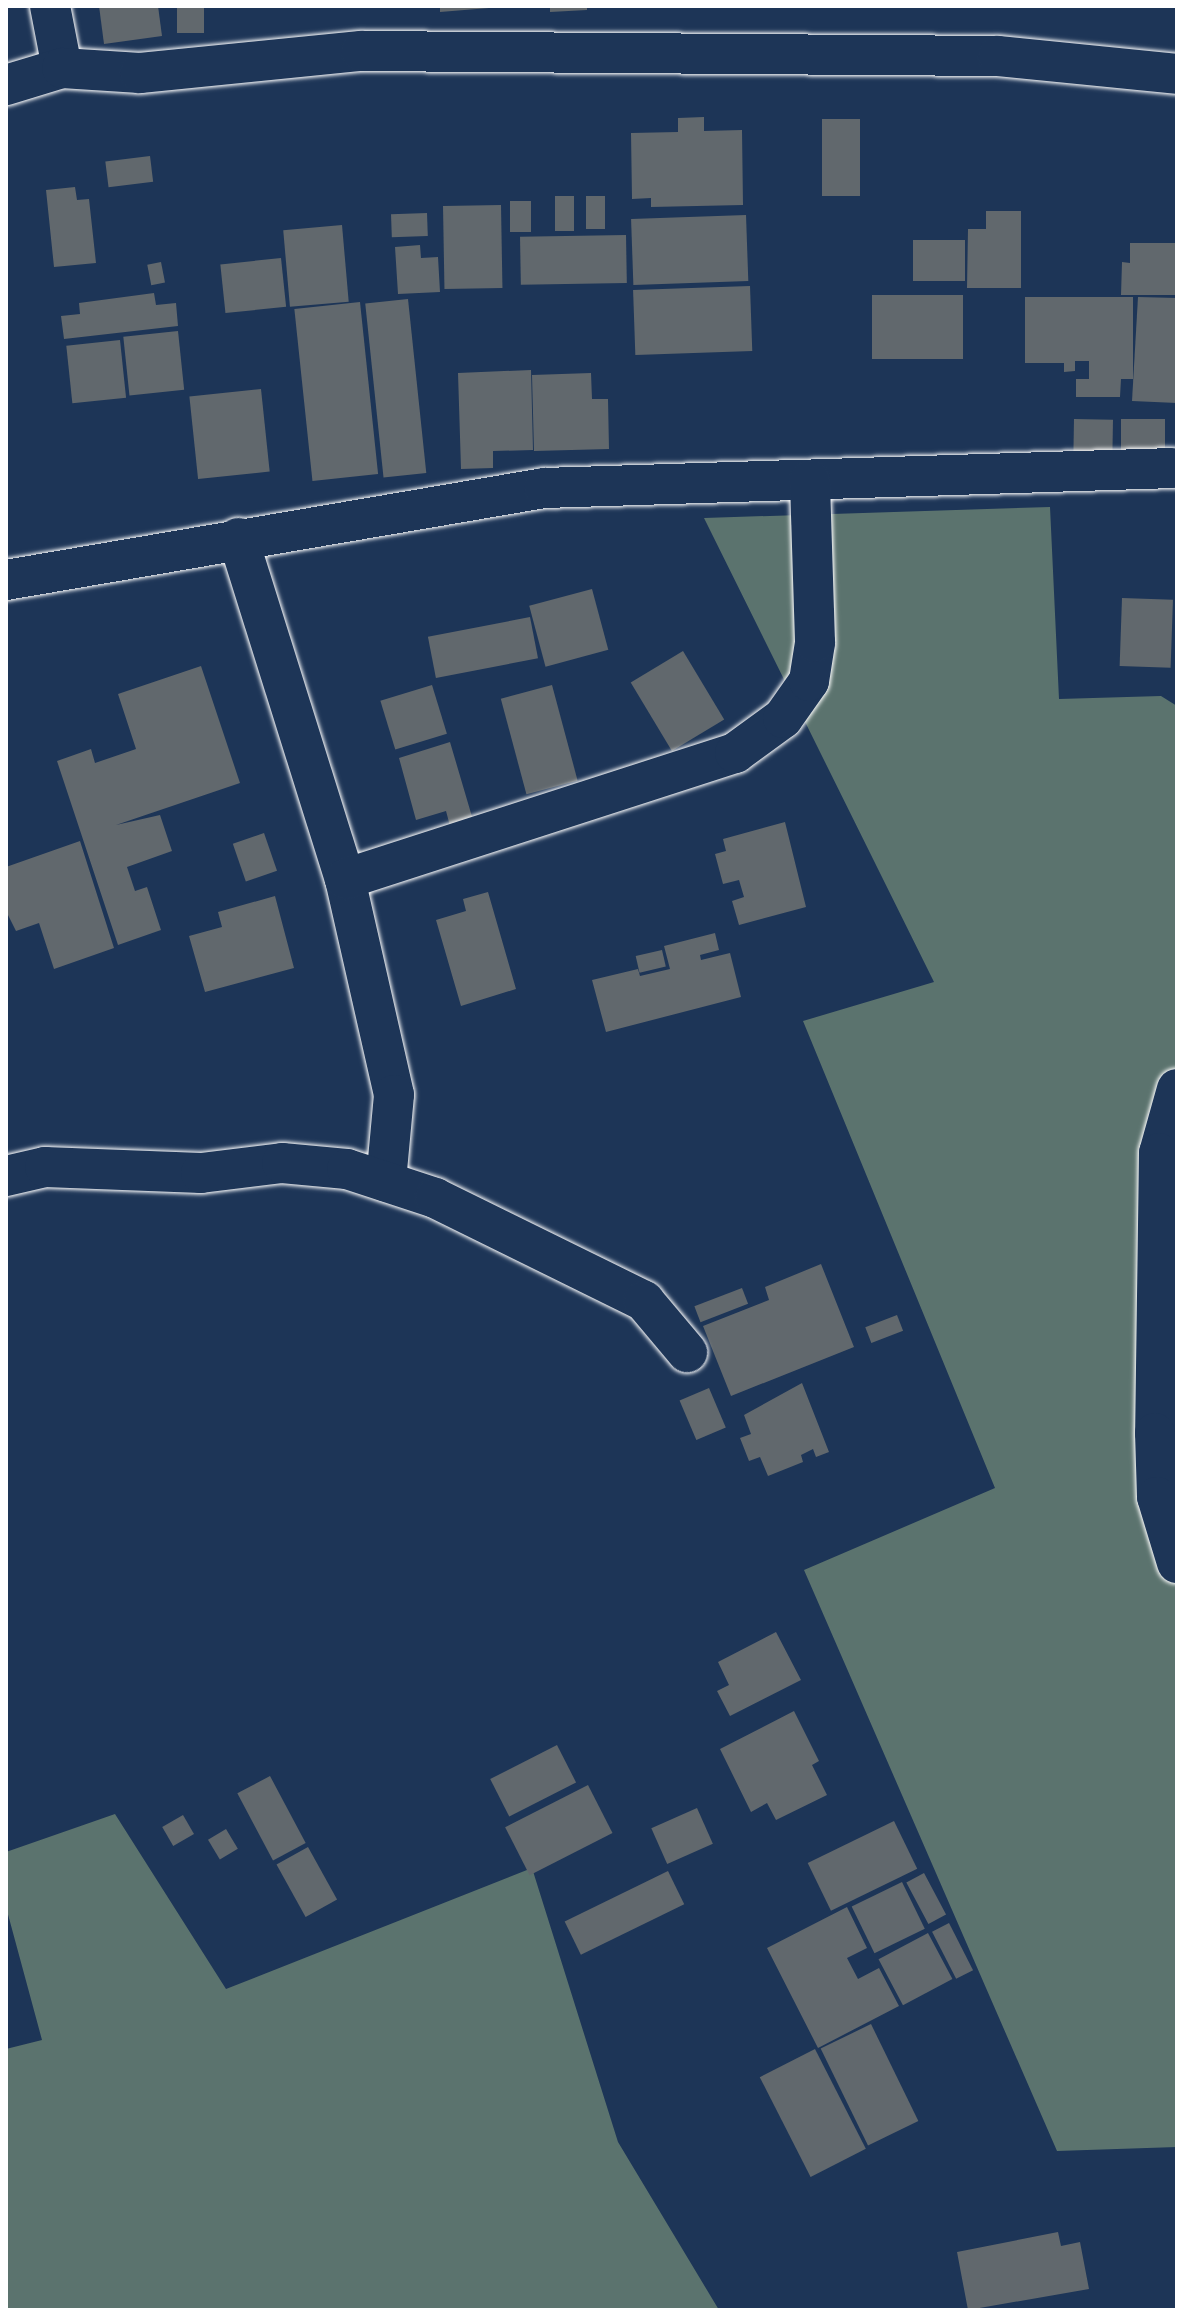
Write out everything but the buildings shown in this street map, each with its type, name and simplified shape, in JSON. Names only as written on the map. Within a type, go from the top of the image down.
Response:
[{"type":"street","points":[[50,6],[62,68]]},
{"type":"street","points":[[6,85],[62,68],[140,73],[361,51],[998,56],[1177,74]]},
{"type":"street","points":[[6,580],[544,488],[1173,468]]},
{"type":"street","points":[[345,879],[735,753],[783,718],[809,681],[815,642],[810,480]]},
{"type":"street","points":[[238,538],[345,879],[394,1095],[386,1182]]},
{"type":"street","points":[[1177,1089],[1159,1153],[1155,1433],[1157,1497],[1177,1563]]},
{"type":"street","points":[[6,1176],[45,1167],[201,1173],[282,1163],[347,1169],[435,1198],[644,1301],[687,1352]]},
{"type":"green space","points":[[1050,507],[1059,699],[1161,696],[1177,706],[1177,2147],[1057,2151],[804,1570],[995,1488],[803,1021],[934,982],[704,518]]},
{"type":"green space","points":[[115,1814],[226,1989],[532,1868],[618,2142],[719,2310],[6,2310],[6,2049],[42,2040],[6,1907],[6,1852]]}]
